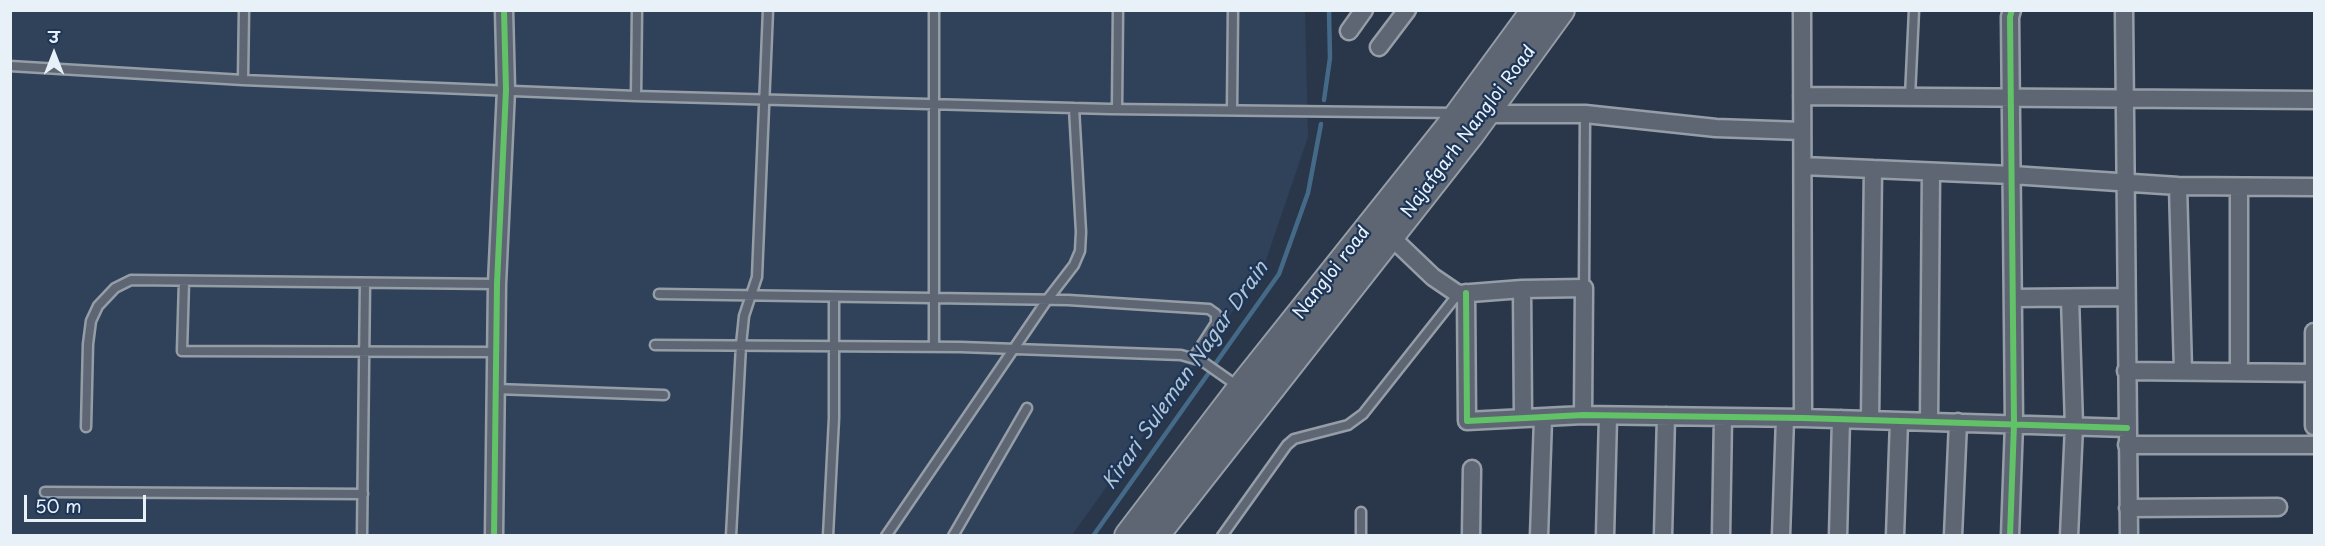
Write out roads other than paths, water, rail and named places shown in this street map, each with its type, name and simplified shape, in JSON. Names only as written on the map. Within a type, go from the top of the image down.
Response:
[{"type":"main road","name":"Nangloi road","points":[[1128,536],[1232,381],[1472,113],[1534,10]]},
{"type":"main road","name":"Najafgarh Nangloi Road","points":[[1155,536],[1389,236],[1472,113],[1561,10]]},
{"type":"street","points":[[494,536],[497,284],[506,90],[504,10]]},
{"type":"street","points":[[1349,31],[1364,10]]},
{"type":"street","points":[[1380,47],[1407,10]]},
{"type":"street","points":[[1802,10],[1803,418]]},
{"type":"street","points":[[2010,536],[2014,424],[2012,10]]},
{"type":"street","points":[[2124,10],[2122,99],[2129,536]]},
{"type":"street","points":[[1802,96],[2314,100]]},
{"type":"street","points":[[1472,113],[1585,114],[1716,128],[1802,131]]},
{"type":"street","points":[[1803,166],[2012,175],[2178,186],[2314,187]]},
{"type":"street","points":[[1870,420],[1873,169]]},
{"type":"street","points":[[1929,422],[1931,172]]},
{"type":"street","points":[[2178,186],[2183,371]]},
{"type":"street","points":[[2239,187],[2239,372]]},
{"type":"street","points":[[1389,236],[1433,277],[1462,293],[1584,288],[1583,415]]},
{"type":"street","points":[[1522,289],[1523,417]]},
{"type":"street","points":[[1462,293],[1467,421],[1523,417],[1543,419],[1583,415],[1899,420],[2127,428]]},
{"type":"street","points":[[2013,298],[2125,297]]},
{"type":"street","points":[[2069,536],[2074,426],[2070,298]]},
{"type":"street","points":[[2314,332],[2314,426]]},
{"type":"street","points":[[2126,370],[2314,373]]},
{"type":"street","points":[[1605,536],[1608,416]]},
{"type":"street","points":[[1663,536],[1666,416]]},
{"type":"street","points":[[1721,536],[1723,417]]},
{"type":"street","points":[[1781,536],[1785,418]]},
{"type":"street","points":[[1539,536],[1543,419]]},
{"type":"street","points":[[1838,536],[1841,419]]},
{"type":"street","points":[[1895,536],[1899,420]]},
{"type":"street","points":[[1953,536],[1958,422]]},
{"type":"street","points":[[2127,445],[2314,445]]},
{"type":"street","points":[[1472,469],[1472,536]]},
{"type":"street","points":[[2128,508],[2278,507]]},
{"type":"lane","points":[[243,80],[244,10]]},
{"type":"lane","points":[[636,96],[637,10]]},
{"type":"lane","points":[[731,536],[741,345],[744,316],[757,277],[768,10]]},
{"type":"lane","points":[[934,10],[934,347]]},
{"type":"lane","points":[[1117,109],[1118,10]]},
{"type":"lane","points":[[1232,110],[1233,10]]},
{"type":"lane","points":[[1910,97],[1914,10]]},
{"type":"lane","points":[[10,66],[243,80],[636,96],[1117,109],[1472,113]]},
{"type":"lane","points":[[886,536],[1047,300],[1074,265],[1080,251],[1074,108]]},
{"type":"lane","points":[[1584,288],[1585,114]]},
{"type":"lane","points":[[86,427],[88,344],[92,321],[98,306],[115,288],[130,280],[497,284]]},
{"type":"lane","points":[[184,281],[183,351],[496,352]]},
{"type":"lane","points":[[362,536],[365,283]]},
{"type":"lane","points":[[1222,536],[1287,445],[1294,439],[1348,425],[1363,414],[1462,293]]},
{"type":"lane","points":[[659,294],[1047,300],[1209,309],[1216,314],[1216,323],[1198,359]]},
{"type":"lane","points":[[828,536],[835,346],[834,297]]},
{"type":"lane","points":[[655,345],[1015,348],[1198,359],[1232,381]]},
{"type":"lane","points":[[496,389],[664,395]]},
{"type":"lane","points":[[953,536],[1027,408]]},
{"type":"lane","points":[[45,492],[363,494]]},
{"type":"lane","points":[[1360,536],[1361,512]]},
{"type":"waterway","name":"Kirari Suleman Nagar Drain","points":[[1324,100],[1330,58],[1329,10]]},
{"type":"waterway","name":"Kirari Suleman Nagar Drain","points":[[1093,536],[1279,274],[1308,193],[1321,124]]}]
